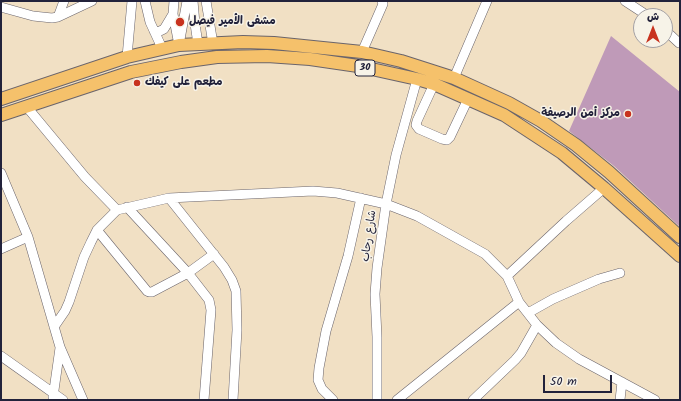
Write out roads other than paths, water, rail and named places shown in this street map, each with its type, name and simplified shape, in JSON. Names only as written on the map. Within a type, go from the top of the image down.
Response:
[{"type":"main road","name":"30","points":[[1,99],[127,57],[179,45],[244,42],[274,43],[362,52],[401,61],[454,78],[509,103],[576,145],[609,172],[680,237]]},
{"type":"main road","points":[[179,45],[182,62]]},
{"type":"main road","name":"30","points":[[1,115],[131,72],[217,57],[267,56],[310,59],[358,66],[434,84],[504,115],[562,153],[604,188],[680,256]]},
{"type":"main road","points":[[646,226],[656,215]]},
{"type":"street","points":[[58,17],[64,1]]},
{"type":"street","points":[[1,7],[45,18],[58,17],[92,1]]},
{"type":"street","points":[[127,57],[132,1]]},
{"type":"street","points":[[145,1],[150,22],[162,48]]},
{"type":"street","points":[[174,1],[173,14],[179,45]]},
{"type":"street","points":[[179,45],[187,1]]},
{"type":"street","points":[[193,1],[198,44]]},
{"type":"street","points":[[206,1],[213,44]]},
{"type":"street","points":[[362,52],[383,4],[382,1]]},
{"type":"street","points":[[454,78],[487,1]]},
{"type":"street","points":[[625,1],[636,8]]},
{"type":"street","points":[[154,31],[158,32],[164,29],[173,14]]},
{"type":"street","name":"شارع رحاب","points":[[377,400],[375,294],[386,204],[396,155],[417,79]]},
{"type":"street","points":[[434,84],[417,121],[416,125],[419,129],[447,140],[450,137],[468,99]]},
{"type":"street","points":[[26,106],[85,177],[117,210]]},
{"type":"street","points":[[1,173],[28,237],[60,347],[83,400]]},
{"type":"street","points":[[507,276],[604,188]]},
{"type":"street","points":[[54,327],[65,311],[69,302],[84,257],[97,230],[117,210],[169,198],[313,191],[337,192],[386,204],[417,216],[486,254],[507,276],[519,302],[537,325],[556,343],[579,359],[655,400]]},
{"type":"street","points":[[169,198],[224,267],[232,280],[236,291],[237,330],[233,400]]},
{"type":"street","points":[[333,400],[322,389],[318,380],[319,368],[326,331],[348,256],[361,198]]},
{"type":"street","points":[[127,207],[188,273],[207,296],[210,303],[204,400]]},
{"type":"street","points":[[97,230],[147,291],[152,292],[188,273],[214,254]]},
{"type":"street","points":[[1,249],[28,237]]},
{"type":"street","points":[[528,313],[553,299],[599,279],[620,273]]},
{"type":"street","points":[[396,400],[519,302]]},
{"type":"street","points":[[473,400],[521,353],[537,325]]},
{"type":"street","points":[[53,396],[60,347]]},
{"type":"street","points":[[1,356],[53,396],[63,400]]},
{"type":"street","points":[[620,400],[622,382]]},
{"type":"place","name":"مشفى الأمير فيصل","points":[[180,22]]},
{"type":"place","name":"مطعم على كيفك","points":[[137,83]]},
{"type":"place","name":"مركز أمن الرصيفة","points":[[628,114]]}]
